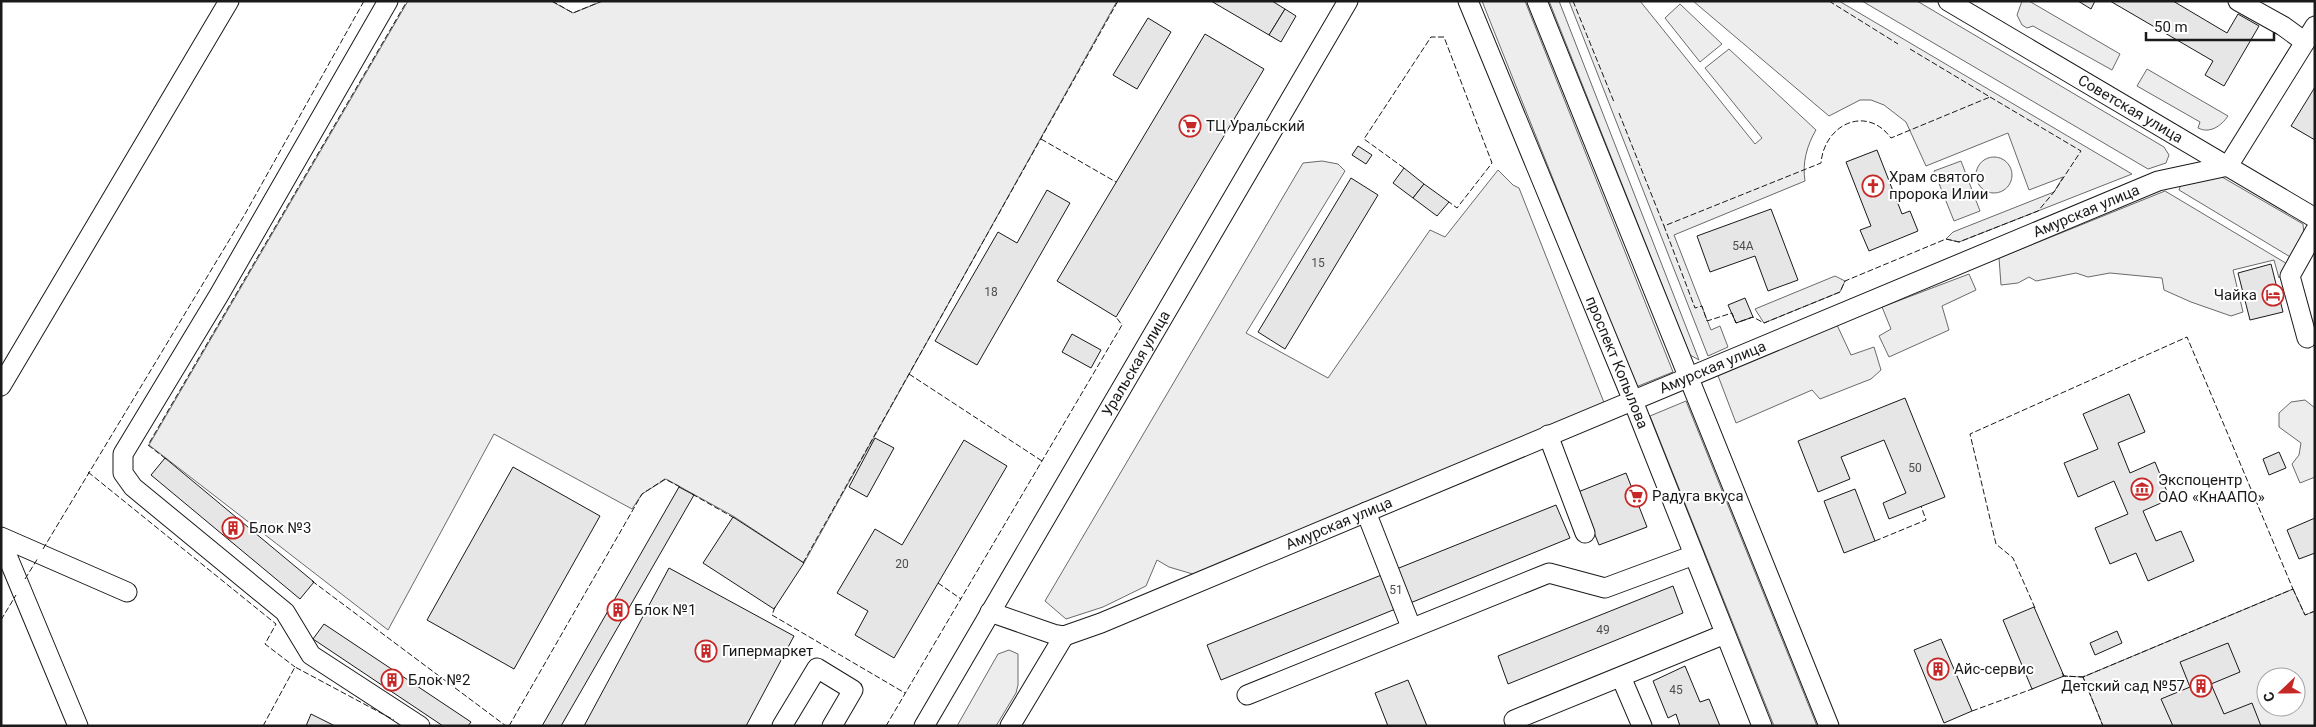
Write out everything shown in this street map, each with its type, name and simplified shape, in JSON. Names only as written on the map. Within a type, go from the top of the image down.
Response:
[{"type":"street","points":[[1,386],[229,1]]},
{"type":"street","points":[[388,1],[219,295],[124,454],[123,473],[133,487],[285,612],[311,655],[420,726]]},
{"type":"street","name":"Уральская улица","points":[[924,726],[1348,1]]},
{"type":"street","name":"проспект Копылова","points":[[1468,1],[1633,401],[1762,726]]},
{"type":"street","points":[[1537,1],[1829,726]]},
{"type":"street","name":"Советская улица","points":[[1948,1],[2315,218]]},
{"type":"street","points":[[2238,1],[2283,26],[2305,42]]},
{"type":"street","points":[[2228,166],[2315,26]]},
{"type":"street","name":"Амурская улица","points":[[1064,636],[1101,623],[2158,181],[2228,166]]},
{"type":"street","points":[[2307,338],[2290,276],[2315,232]]},
{"type":"street","points":[[1548,435],[1585,533]]},
{"type":"street","points":[[1366,512],[1411,627]]},
{"type":"street","points":[[1,537],[127,592]]},
{"type":"street","points":[[1,541],[78,726]]},
{"type":"street","points":[[1247,696],[1411,627],[1549,573],[1605,588],[1694,555]]},
{"type":"street","points":[[990,612],[1064,636],[1010,726]]},
{"type":"street","points":[[1514,720],[1726,634]]},
{"type":"street","points":[[782,726],[816,668],[853,690],[832,726]]},
{"type":"street","points":[[1622,677],[1642,726]]},
{"type":"shaded area","points":[[408,1],[551,1],[573,13],[603,1],[1117,1],[804,563],[733,516],[666,479],[642,494],[632,509],[494,434],[388,630],[149,445]]},
{"type":"shaded area","points":[[1482,1],[1525,1],[1673,372],[1636,387]]},
{"type":"shaded area","points":[[1549,1],[1559,1],[1699,360],[1690,355]]},
{"type":"shaded area","points":[[1569,1],[1640,1],[1755,144],[1762,138],[1705,68],[1729,49],[1816,130],[1806,154],[1805,181],[1674,235],[1711,330],[1720,326],[1728,347],[1708,356]]},
{"type":"shaded area","points":[[1693,1],[1839,1],[2132,174],[1959,242],[1946,239],[1953,232],[2054,192],[2063,177],[2029,190],[2008,133],[1926,166],[1906,122],[1884,105],[1871,100],[1860,100],[1829,116]]},
{"type":"shaded area","points":[[1862,1],[1917,1],[2164,147],[2169,155],[2166,163],[2148,169]]},
{"type":"shaded area","points":[[2022,1],[2029,1],[2120,54],[2112,70],[2033,26],[2027,28],[2022,25],[2017,15]]},
{"type":"shaded area","points":[[1680,4],[1722,44],[1700,62],[1665,18]]},
{"type":"shaded area","points":[[2147,69],[2228,116],[2215,128],[2202,130],[2198,128],[2200,122],[2137,86]]},
{"type":"shaded area","points":[[1994,157],[2001,158],[2007,162],[2011,168],[2011,182],[2007,188],[2001,192],[1994,193],[1987,192],[1981,188],[1977,182],[1976,175],[1977,168],[1981,162],[1987,158]]},
{"type":"shaded area","points":[[1322,161],[1338,164],[1345,171],[1246,333],[1328,378],[1430,230],[1445,237],[1498,170],[1513,185],[1519,188],[1605,405],[1196,575],[1169,567],[1157,560],[1146,586],[1103,607],[1066,619],[1045,601],[1303,163]]},
{"type":"shaded area","points":[[1961,161],[1980,211],[1954,221],[1934,171]]},
{"type":"shaded area","points":[[2222,177],[2303,224],[2304,234],[2292,258],[2179,190],[2181,184]]},
{"type":"shaded area","points":[[2165,191],[2289,265],[2279,278],[2274,260],[2233,270],[2243,312],[2231,316],[2164,290],[2162,278],[2110,273],[2088,277],[2076,273],[2036,281],[2029,277],[2018,283],[2001,285],[1999,258]]},
{"type":"shaded area","points":[[1969,274],[1976,290],[1942,306],[1949,330],[1889,357],[1879,336],[1891,329],[1882,307]]},
{"type":"shaded area","points":[[1835,276],[1845,281],[1840,292],[1764,323],[1755,309]]},
{"type":"shaded area","points":[[1837,325],[1851,355],[1874,347],[1881,370],[1871,379],[1820,399],[1812,390],[1736,423],[1717,373]]},
{"type":"shaded area","points":[[2305,400],[2315,408],[2315,477],[2300,483],[2292,464],[2299,455],[2301,443],[2279,427],[2279,413],[2291,402]]},
{"type":"shaded area","points":[[1686,401],[1817,726],[1774,726],[1650,416]]},
{"type":"shaded area","points":[[2293,589],[2305,615],[2315,611],[2315,726],[2103,726],[2083,677]]},
{"type":"shaded area","points":[[1009,650],[1018,654],[1018,685],[1016,693],[996,726],[957,726],[998,654]]},
{"type":"building","points":[[1211,1],[1272,1],[1285,9],[1269,35]]},
{"type":"building","points":[[2078,1],[2095,1],[2091,9]]},
{"type":"building","points":[[2110,1],[2173,1],[2227,33],[2238,14],[2259,26],[2224,86],[2205,75],[2213,61]]},
{"type":"building","points":[[1285,9],[1296,16],[1281,42],[1269,35]]},
{"type":"building","points":[[1148,18],[1171,32],[1137,89],[1113,75]]},
{"type":"building","name":"ТЦ Уральский","points":[[1205,34],[1264,69],[1116,317],[1057,281]]},
{"type":"building","points":[[2315,87],[2315,140],[2291,126]]},
{"type":"building","points":[[1358,146],[1372,155],[1366,164],[1352,155]]},
{"type":"building","name":"Храм святого пророка Илии","points":[[1877,150],[1902,214],[1910,211],[1918,231],[1869,251],[1860,230],[1871,226],[1846,162]]},
{"type":"building","points":[[1404,168],[1424,184],[1413,198],[1393,183]]},
{"type":"building","points":[[1351,178],[1378,195],[1285,349],[1258,332]]},
{"type":"building","points":[[1424,184],[1449,202],[1437,216],[1413,198]]},
{"type":"building","points":[[1047,190],[1070,203],[977,365],[935,341],[998,232],[1017,243]]},
{"type":"building","points":[[1771,209],[1798,280],[1768,291],[1755,256],[1710,272],[1697,236]]},
{"type":"building","points":[[2271,264],[2283,312],[2250,320],[2238,273]]},
{"type":"building","points":[[1745,298],[1753,317],[1736,323],[1728,305]]},
{"type":"building","points":[[1072,334],[1101,350],[1091,368],[1062,352]]},
{"type":"building","name":"Экспоцентр ОАО «КнААПО»","points":[[2129,394],[2145,432],[2118,443],[2130,473],[2155,462],[2170,499],[2143,511],[2156,541],[2181,531],[2194,561],[2148,581],[2136,553],[2110,564],[2095,528],[2128,514],[2114,481],[2078,497],[2064,463],[2098,449],[2083,414]]},
{"type":"building","points":[[1905,398],[1945,497],[1889,519],[1883,503],[1906,493],[1884,440],[1841,457],[1850,479],[1818,492],[1798,441]]},
{"type":"building","points":[[875,438],[894,448],[867,497],[849,487]]},
{"type":"building","points":[[964,440],[1007,466],[894,658],[855,635],[868,611],[837,593],[875,529],[902,545]]},
{"type":"building","points":[[2279,452],[2286,468],[2269,475],[2263,459]]},
{"type":"building","name":"Блок №3","points":[[165,458],[314,582],[300,599],[151,475]]},
{"type":"building","points":[[513,467],[600,516],[514,669],[427,620]]},
{"type":"building","points":[[1626,473],[1647,527],[1599,545],[1578,492]]},
{"type":"building","name":"Блок №1","points":[[679,487],[694,495],[561,726],[542,726]]},
{"type":"building","points":[[1855,489],[1875,541],[1844,553],[1824,501]]},
{"type":"building","points":[[1556,505],[1570,538],[1221,680],[1207,645]]},
{"type":"building","points":[[733,517],[804,563],[774,609],[703,563]]},
{"type":"building","points":[[2315,518],[2315,553],[2299,559],[2287,530]]},
{"type":"building","name":"Гипермаркет","points":[[669,568],[794,636],[746,726],[584,726]]},
{"type":"building","points":[[1673,586],[1683,613],[1508,684],[1498,656]]},
{"type":"building","points":[[2034,607],[2064,676],[2032,689],[2003,620]]},
{"type":"building","name":"Блок №2","points":[[324,624],[471,722],[468,726],[443,726],[313,639]]},
{"type":"building","points":[[2117,631],[2122,643],[2095,655],[2090,643]]},
{"type":"building","name":"Айс-сервис","points":[[1941,639],[1972,711],[1944,723],[1914,650]]},
{"type":"building","name":"Детский сад №57","points":[[2228,643],[2240,672],[2211,684],[2224,714],[2252,703],[2261,726],[2173,726],[2161,699],[2190,687],[2180,662]]},
{"type":"building","points":[[1685,666],[1700,702],[1709,699],[1720,726],[1680,726],[1676,714],[1668,718],[1653,681]]},
{"type":"building","points":[[1408,680],[1427,726],[1388,726],[1375,693]]},
{"type":"building","points":[[311,714],[335,726],[306,726]]},
{"type":"fence","points":[[43,549],[245,214],[364,1]]},
{"type":"fence","points":[[166,459],[148,445],[407,1]]},
{"type":"fence","points":[[552,1],[573,13],[602,1]]},
{"type":"fence","points":[[803,563],[1118,1]]},
{"type":"fence","points":[[1573,1],[1614,102]]},
{"type":"fence","points":[[1829,1],[1898,44]]},
{"type":"fence","points":[[1404,168],[1364,139],[1431,37],[1444,37],[1492,163],[1457,208],[1449,202]]},
{"type":"fence","points":[[1910,49],[1990,97]]},
{"type":"fence","points":[[1990,97],[2081,151],[2054,192],[2038,211],[1959,242],[1946,239],[1845,281],[1840,292],[1764,323],[1753,317],[1736,323],[1732,313],[1707,321],[1702,306],[1695,308],[1664,226],[1821,163],[1824,150],[1830,138],[1838,129],[1848,124],[1859,121],[1870,122],[1881,128],[1891,138],[1990,97]]},
{"type":"fence","points":[[1619,113],[1664,226]]},
{"type":"fence","points":[[1041,139],[1116,182]]},
{"type":"fence","points":[[886,726],[1122,325],[1116,317]]},
{"type":"fence","points":[[2035,608],[2013,558],[1996,544],[1970,434],[2187,337],[2293,589],[2083,677],[2062,676]]},
{"type":"fence","points":[[909,374],[1042,461]]},
{"type":"fence","points":[[88,472],[276,624],[265,644],[295,667]]},
{"type":"fence","points":[[509,726],[642,494],[665,479],[682,488]]},
{"type":"fence","points":[[692,494],[736,519]]},
{"type":"fence","points":[[1875,541],[1926,520],[1921,506]]},
{"type":"fence","points":[[25,579],[38,558]]},
{"type":"fence","points":[[312,581],[506,726]]},
{"type":"fence","points":[[938,583],[961,599]]},
{"type":"fence","points":[[2293,589],[2305,615],[2315,611]]},
{"type":"fence","points":[[1,620],[16,595]]},
{"type":"fence","points":[[775,607],[772,615],[905,693]]},
{"type":"fence","points":[[263,726],[295,667],[394,720]]},
{"type":"fence","points":[[2062,673],[2064,676],[2083,677]]},
{"type":"fence","points":[[2085,676],[2083,677],[2103,726]]},
{"type":"fence","points":[[1972,711],[2035,688]]},
{"type":"place","name":"ТЦ Уральский","points":[[1190,126]]},
{"type":"place","name":"Храм святого пророка Илии","points":[[1873,186]]},
{"type":"place","name":"Чайка","points":[[2273,295]]},
{"type":"place","name":"Экспоцентр ОАО «КнААПО»","points":[[2142,489]]},
{"type":"place","name":"Радуга вкуса","points":[[1636,496]]},
{"type":"place","name":"Блок №3","points":[[233,528]]},
{"type":"place","name":"Блок №1","points":[[618,610]]},
{"type":"place","name":"Гипермаркет","points":[[706,651]]},
{"type":"place","name":"Айс-сервис","points":[[1938,669]]},
{"type":"place","name":"Блок №2","points":[[392,680]]},
{"type":"place","name":"Детский сад №57","points":[[2201,686]]}]
